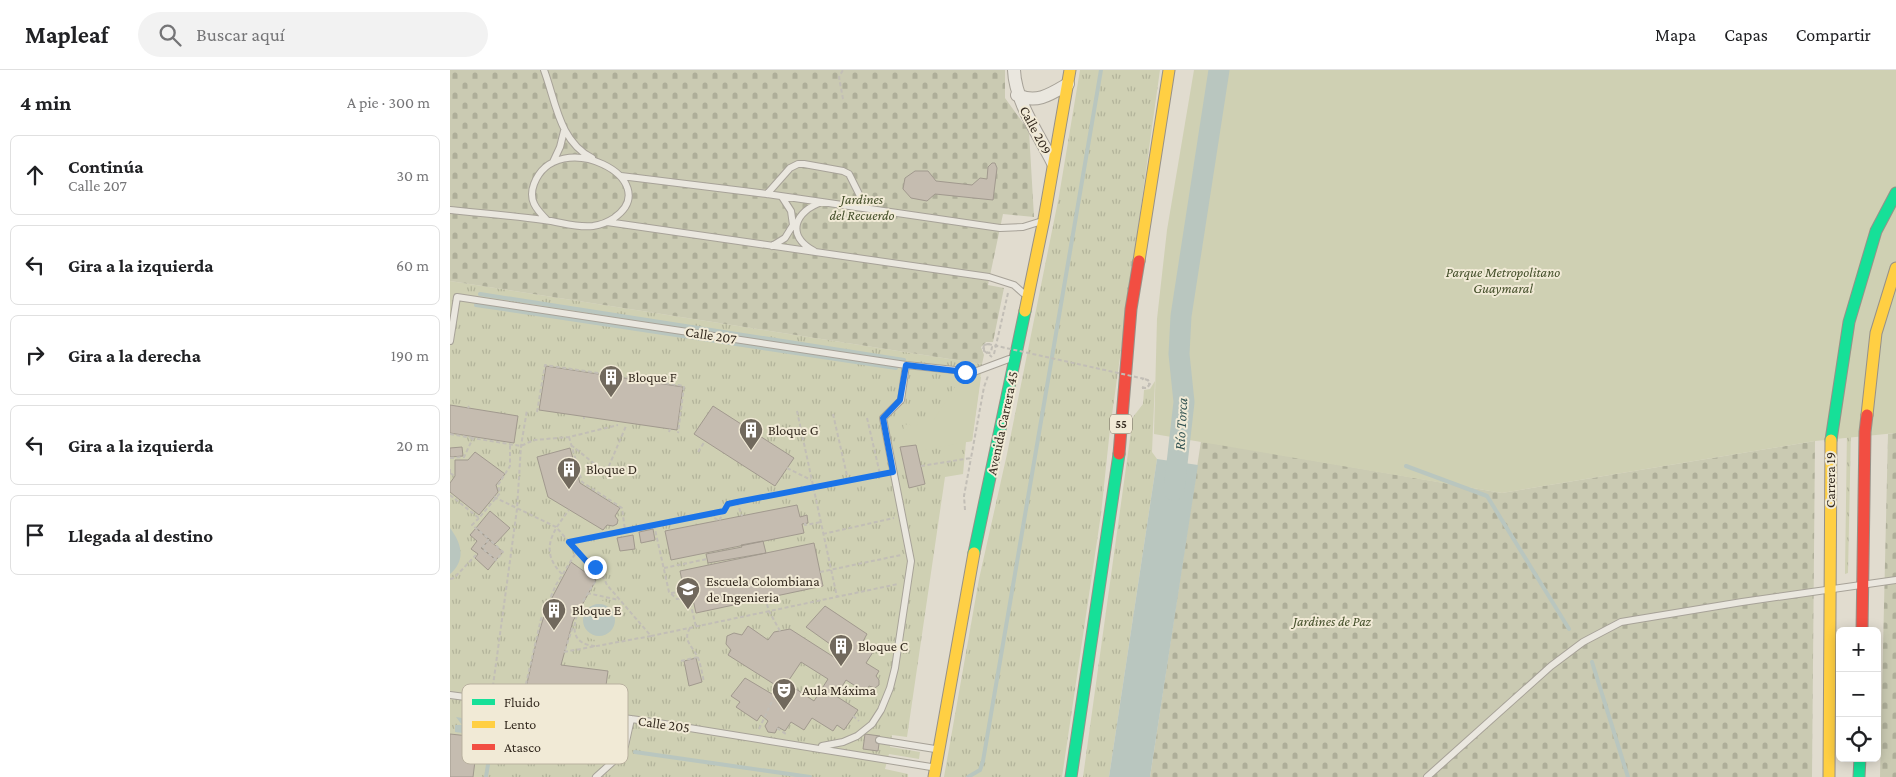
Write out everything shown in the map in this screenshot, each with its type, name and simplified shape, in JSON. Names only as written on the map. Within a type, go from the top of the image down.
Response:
[{"type":"main road","name":"Avenida Carrera 45","points":[[934,774],[973,560],[1044,219],[1070,70]]},
{"type":"main road","name":"55","points":[[1071,777],[1118,462],[1133,300],[1169,70]]},
{"type":"main road","name":"Carrera 19","points":[[1829,777],[1831,432],[1849,322],[1876,231],[1896,194]]},
{"type":"main road","points":[[1862,627],[1865,432],[1876,333],[1896,268]]},
{"type":"main road","points":[[1860,762],[1860,777]]},
{"type":"street","name":"Calle 209","points":[[1014,70],[1014,81],[1018,95],[1054,165]]},
{"type":"street","name":"Calle 209","points":[[1018,95],[1028,100],[1039,98],[1053,93],[1068,84]]},
{"type":"lane","points":[[546,72],[564,132],[580,150],[622,176],[767,194],[1000,228],[1023,227],[1044,219]]},
{"type":"lane","points":[[547,220],[536,210],[531,200],[532,189],[537,178],[553,162],[564,132]]},
{"type":"lane","points":[[553,162],[573,158],[602,164]]},
{"type":"lane","points":[[767,194],[790,168],[798,164],[804,164],[844,171],[849,174],[866,208]]},
{"type":"lane","points":[[450,210],[547,220],[576,226],[593,226],[607,222],[622,212],[628,199],[628,190],[622,176]]},
{"type":"lane","points":[[772,246],[785,238],[793,225],[791,211],[782,197]]},
{"type":"lane","points":[[817,253],[806,247],[801,241],[797,234],[797,226],[799,217],[804,211],[811,206],[823,202]]},
{"type":"lane","points":[[607,222],[990,277],[1010,284],[1028,297]]},
{"type":"lane","name":"Calle 207","points":[[450,341],[457,297],[906,365],[965,372],[974,372],[1017,354]]},
{"type":"lane","points":[[819,747],[843,742],[857,736],[872,724],[881,710],[890,688],[895,668],[911,568],[907,533],[883,418],[900,400],[906,365]]},
{"type":"lane","points":[[1430,776],[1551,666],[1583,642],[1621,622],[1896,580]]},
{"type":"lane","name":"Calle 205","points":[[628,719],[819,747],[934,774]]},
{"type":"lane","points":[[628,732],[631,719]]},
{"type":"lane","points":[[857,736],[864,738]]},
{"type":"lane","points":[[879,740],[938,750]]},
{"type":"lane","points":[[596,777],[610,764]]},
{"type":"path","points":[[843,70],[839,76],[843,99]]},
{"type":"path","points":[[921,466],[971,458],[984,387],[991,366],[1010,284]]},
{"type":"path","points":[[987,354],[983,351],[983,348],[984,345],[989,344],[990,344],[991,346],[992,347],[992,350],[989,353],[984,351],[984,347],[988,344],[998,346],[1146,379],[1149,381],[1149,386],[1144,388],[1148,387],[1150,384],[1149,381],[1145,378]]},
{"type":"path","points":[[537,412],[545,365],[684,386],[678,433]]},
{"type":"path","points":[[493,684],[517,509],[521,446],[527,410]]},
{"type":"path","points":[[797,411],[837,597]]},
{"type":"path","points":[[833,414],[849,481]]},
{"type":"path","points":[[867,418],[880,474]]},
{"type":"path","points":[[450,434],[521,446],[534,440],[569,437],[618,425]]},
{"type":"path","points":[[571,445],[606,473],[626,426]]},
{"type":"path","points":[[569,437],[582,482],[622,508],[625,531]]},
{"type":"path","points":[[450,458],[464,457],[473,438]]},
{"type":"path","points":[[698,452],[705,441]]},
{"type":"path","points":[[489,539],[482,548],[496,560],[503,552],[489,539],[472,525],[500,493],[498,485],[510,466],[510,444]]},
{"type":"path","points":[[787,468],[811,480]]},
{"type":"path","points":[[450,469],[450,474],[455,476]]},
{"type":"path","points":[[709,514],[719,521],[728,504],[893,472]]},
{"type":"path","points":[[450,495],[479,518]]},
{"type":"path","points":[[495,498],[556,527],[588,563],[601,573],[607,585],[651,636]]},
{"type":"path","points":[[737,502],[742,516]]},
{"type":"path","points":[[563,574],[554,564],[550,555],[551,540],[556,527],[569,510]]},
{"type":"path","points":[[569,542],[724,511]]},
{"type":"path","points":[[823,534],[895,518]]},
{"type":"path","points":[[805,524],[821,522]]},
{"type":"path","points":[[654,525],[669,592],[677,599],[689,597],[696,627]]},
{"type":"path","points":[[526,684],[541,619],[563,574],[577,551]]},
{"type":"path","points":[[820,572],[904,554]]},
{"type":"path","points":[[450,579],[454,578],[476,555]]},
{"type":"path","points":[[664,568],[707,559]]},
{"type":"path","points":[[601,573],[588,593],[574,624],[565,652],[696,627],[903,583]]},
{"type":"path","points":[[671,593],[683,591],[684,598]]},
{"type":"path","points":[[588,593],[620,600]]},
{"type":"path","points":[[765,598],[769,611],[780,631]]},
{"type":"path","points":[[574,624],[574,631],[578,638],[595,646]]},
{"type":"path","points":[[690,628],[688,643],[698,657],[704,682]]},
{"type":"path","points":[[681,661],[698,657]]},
{"type":"path","points":[[758,732],[775,695]]},
{"type":"path","points":[[853,716],[860,722]]},
{"type":"path","points":[[777,728],[791,737]]},
{"type":"green space","name":"Jardines del Recuerdo","points":[[450,70],[1005,70],[1005,98],[1029,131],[1034,217],[1003,214],[988,285],[1004,288],[993,342],[986,342],[981,347],[984,355],[982,364],[450,281]]},
{"type":"green space","points":[[1080,70],[1160,70],[1110,429],[1101,514],[1062,777],[944,777],[979,579],[1007,454],[1059,196]]},
{"type":"green space","name":"Parque Metropolitano Guaymaral","points":[[1194,70],[1896,70],[1896,433],[1815,441],[1502,493],[1154,434],[1157,319],[1167,230]]},
{"type":"green space","name":"Escuela Colombiana de Ingenieria","points":[[450,281],[982,364],[972,441],[966,442],[963,474],[945,477],[907,737],[892,735],[890,747],[920,752],[919,759],[889,754],[885,769],[908,774],[908,777],[450,777]]},
{"type":"green space","points":[[962,376],[981,377],[972,441],[918,451],[916,445],[906,446],[903,424],[917,426],[918,421],[933,421]]},
{"type":"green space","points":[[1155,381],[1152,452],[1157,459],[1109,777],[1083,777],[1133,417],[1143,404],[1144,390],[1150,389]]},
{"type":"green space","points":[[1847,429],[1851,430],[1848,573],[1845,574]]},
{"type":"green space","points":[[1896,433],[1896,777],[1880,777],[1881,762],[1888,434]]},
{"type":"green space","name":"Jardines de Paz","points":[[1201,441],[1502,493],[1815,441],[1812,777],[1150,777]]},
{"type":"green space","points":[[600,600],[613,606],[619,619],[619,624],[614,634],[605,639],[595,640],[588,637],[582,631],[579,615],[582,607],[589,602]],"holes":[[[600,604],[610,608],[614,614],[611,631],[600,635],[589,632],[583,618],[587,610],[591,606]]]},
{"type":"shaded area","points":[[1157,459],[1198,465],[1150,777],[1109,777]]},
{"type":"shaded area","points":[[450,528],[459,546],[460,558],[455,569],[450,574]]},
{"type":"shaded area","points":[[599,604],[605,605],[610,609],[614,614],[614,626],[610,631],[605,635],[599,636],[593,635],[588,631],[584,626],[583,620],[584,614],[588,609],[593,605]]},
{"type":"shaded area","points":[[456,717],[462,718],[462,725]]},
{"type":"shaded area","points":[[455,725],[462,725],[462,733],[455,732]]},
{"type":"building","points":[[995,163],[997,168],[993,200],[935,194],[927,201],[911,198],[903,189],[905,178],[915,171],[928,171],[936,181],[972,185],[980,178],[987,179],[988,167]]},
{"type":"building","name":"Bloque F","points":[[546,366],[683,387],[677,430],[539,410]]},
{"type":"building","points":[[450,405],[518,416],[514,443],[450,433]]},
{"type":"building","name":"Bloque G","points":[[713,406],[794,458],[775,486],[694,434]]},
{"type":"building","points":[[916,445],[925,484],[909,488],[900,447]]},
{"type":"building","points":[[462,447],[463,456],[450,457],[450,448]]},
{"type":"building","name":"Bloque D","points":[[570,448],[580,483],[620,508],[615,516],[618,520],[617,524],[613,526],[607,525],[603,530],[548,497],[537,457]]},
{"type":"building","points":[[475,452],[505,474],[496,485],[498,492],[479,515],[450,492],[450,483],[455,476],[455,460],[468,460]]},
{"type":"building","points":[[797,505],[800,517],[807,515],[808,523],[802,524],[804,533],[671,560],[665,531]]},
{"type":"building","points":[[490,511],[510,528],[495,544],[476,528]]},
{"type":"building","points":[[476,528],[489,540],[481,548],[496,560],[488,570],[475,558],[478,554],[471,549],[477,541],[470,535]]},
{"type":"building","points":[[653,529],[655,540],[641,543],[639,532]]},
{"type":"building","points":[[633,535],[635,549],[620,551],[617,538]]},
{"type":"building","points":[[489,540],[503,552],[496,560],[482,548]]},
{"type":"building","points":[[763,541],[766,553],[708,563],[706,554]]},
{"type":"building","points":[[814,543],[823,586],[696,613],[692,595],[685,596],[680,571]]},
{"type":"building","name":"Bloque E","points":[[571,562],[596,580],[573,621],[561,665],[608,671],[606,684],[527,684],[546,609]]},
{"type":"building","name":"Bloque C","points":[[825,606],[867,634],[861,645],[873,652],[866,663],[879,671],[876,676],[879,680],[879,685],[875,688],[869,686],[865,692],[846,680],[836,696],[858,710],[844,730],[837,725],[833,731],[812,718],[804,730],[791,722],[785,731],[778,727],[775,733],[768,732],[765,726],[768,721],[761,715],[757,721],[736,707],[740,702],[731,696],[745,678],[772,694],[777,686],[728,655],[731,650],[726,644],[727,636],[734,633],[742,635],[748,626],[768,640],[774,632],[790,629],[840,661],[844,654],[806,627]],"holes":[[[801,662],[828,679],[814,701],[787,683]]]},
{"type":"building","points":[[696,658],[702,682],[689,686],[684,661]]},
{"type":"building","points":[[450,734],[462,735],[462,764],[475,764],[473,777],[450,777]]},
{"type":"building","points":[[865,734],[880,736],[878,751],[863,749]]},
{"type":"waterway","points":[[968,777],[980,770],[983,761],[1101,70]]},
{"type":"waterway","name":"Río Torca","points":[[1174,490],[1184,402],[1179,354],[1181,316],[1219,70]]},
{"type":"waterway","points":[[480,294],[904,360]]},
{"type":"waterway","points":[[476,305],[896,368]]},
{"type":"waterway","points":[[1406,466],[1487,496],[1569,629]]},
{"type":"waterway","points":[[1592,662],[1628,777]]},
{"type":"waterway","points":[[635,752],[810,777]]},
{"type":"waterway","points":[[486,777],[488,764]]},
{"type":"traffic: fast","points":[[1831,440],[1849,322],[1876,231],[1896,193]]},
{"type":"traffic: fast","points":[[974,553],[1025,311]]},
{"type":"traffic: fast","points":[[1071,777],[1119,454]]},
{"type":"traffic: fast","points":[[1859,777],[1860,762]]},
{"type":"traffic: slow","points":[[1025,311],[1044,219],[1070,70]]},
{"type":"traffic: slow","points":[[1139,261],[1169,70]]},
{"type":"traffic: slow","points":[[1867,415],[1876,333],[1896,268]]},
{"type":"traffic: slow","points":[[1829,777],[1831,440]]},
{"type":"traffic: slow","points":[[934,777],[974,553]]},
{"type":"traffic: jam","points":[[1119,454],[1131,309],[1139,261]]},
{"type":"traffic: jam","points":[[1862,627],[1865,432],[1867,415]]},
{"type":"place","name":"Bloque F","points":[[611,398]]},
{"type":"place","name":"Bloque G","points":[[751,451]]},
{"type":"place","name":"Bloque D","points":[[569,490]]},
{"type":"place","name":"Escuela Colombiana de Ingenieria","points":[[688,610]]},
{"type":"place","name":"Bloque E","points":[[554,631]]},
{"type":"place","name":"Bloque C","points":[[841,667]]},
{"type":"place","name":"Aula Máxima","points":[[784,711]]},
{"type":"route","points":[[595,567],[588,563],[569,542],[724,511],[728,504],[737,502],[893,472],[883,418],[898,404],[902,396],[906,365],[965,372]]}]
